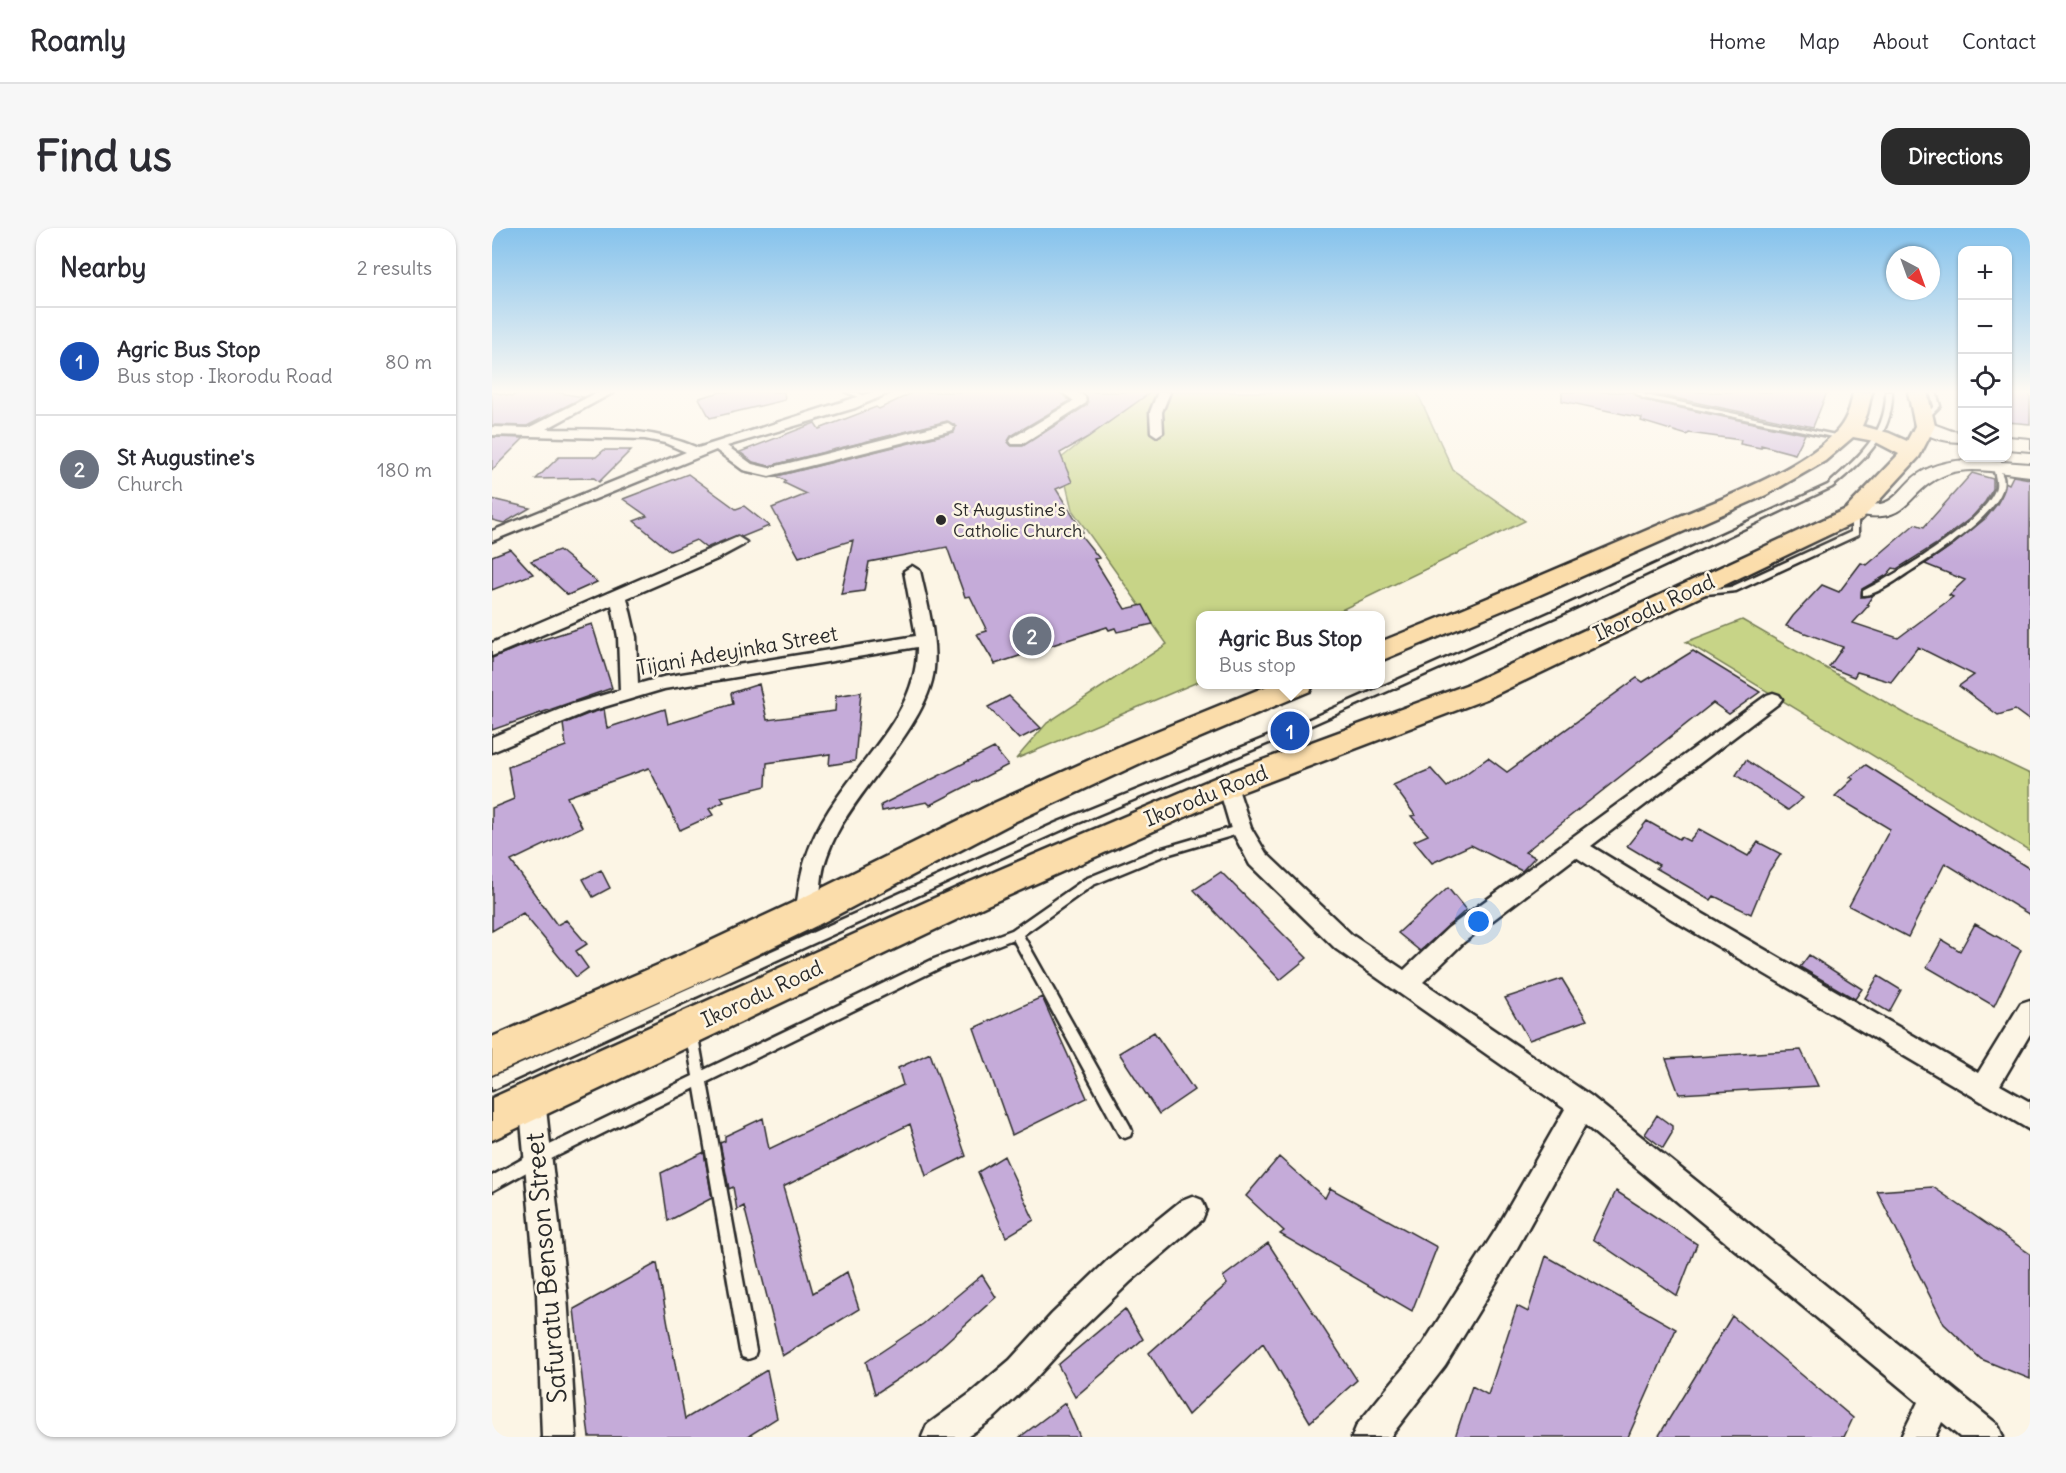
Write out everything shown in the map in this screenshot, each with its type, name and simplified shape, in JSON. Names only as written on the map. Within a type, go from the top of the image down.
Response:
[{"type":"highway","points":[[1385,650],[1733,501],[1783,477],[1824,448]]},
{"type":"highway","name":"Ikorodu Road","points":[[492,1119],[973,896],[1228,785],[1476,692],[1681,595],[1856,511],[1899,448]]},
{"type":"highway","points":[[492,1056],[694,967],[805,914],[1005,812],[1136,752],[1288,689]]},
{"type":"street","points":[[686,448],[696,453]]},
{"type":"street","points":[[492,536],[709,448]]},
{"type":"street","points":[[722,448],[749,470],[757,473],[863,448]]},
{"type":"street","points":[[1982,462],[1996,468]]},
{"type":"street","points":[[1856,511],[1873,513],[1887,511],[1896,506],[1925,477],[1943,469],[1973,466],[2030,470]]},
{"type":"street","points":[[492,650],[712,556],[738,542]]},
{"type":"street","points":[[805,914],[810,903],[811,878],[818,850],[834,818],[905,717],[918,694],[925,673],[926,640],[912,571]]},
{"type":"street","points":[[618,595],[627,637],[629,693]]},
{"type":"street","name":"Tijani Adeyinka Street","points":[[492,745],[580,708],[663,683],[713,673],[926,640]]},
{"type":"street","points":[[1406,984],[1456,935],[1773,699]]},
{"type":"street","points":[[1228,785],[1240,829],[1258,859],[1344,942],[1582,1105],[1986,1437]]},
{"type":"street","points":[[1575,846],[1678,911],[2030,1117]]},
{"type":"street","points":[[1983,1089],[2030,1011]]},
{"type":"street","name":"Safuratu Benson Street","points":[[532,1100],[552,1295],[559,1437]]},
{"type":"street","points":[[1369,1437],[1434,1355],[1507,1238],[1582,1105]]},
{"type":"street","points":[[939,1437],[982,1405],[1021,1371],[1063,1325],[1120,1270],[1192,1210]]},
{"type":"street","points":[[1918,1437],[1938,1396]]},
{"type":"lane","points":[[1385,689],[1561,611],[1830,486],[1859,460],[1867,448]]},
{"type":"lane","points":[[1866,593],[1894,579],[1928,556],[1959,533],[1988,506],[1999,492],[2001,478],[1996,468]]},
{"type":"lane","points":[[492,1084],[1039,836],[1385,689]]},
{"type":"lane","points":[[492,1184],[538,1158],[938,963],[1016,933],[1089,882],[1160,853],[1240,829]]},
{"type":"lane","points":[[1016,933],[1125,1131]]},
{"type":"lane","points":[[690,1027],[748,1351]]},
{"type":"green space","points":[[1073,448],[1443,448],[1453,470],[1525,521],[1339,611],[1196,611],[1196,683],[1016,759],[1047,723],[1167,644],[1072,510],[1060,459]]},
{"type":"green space","points":[[1742,620],[1913,718],[2030,774],[2030,851],[1686,642]]},
{"type":"building","points":[[492,448],[514,448],[492,470]]},
{"type":"building","points":[[749,448],[839,448],[769,466],[753,462],[740,452]]},
{"type":"building","points":[[888,448],[1068,448],[1060,453],[1072,482],[1056,489],[1083,532],[1079,533],[1099,558],[1094,559],[1125,609],[1143,605],[1153,624],[1117,632],[1115,628],[1109,630],[1107,627],[995,664],[977,634],[987,631],[970,596],[965,597],[947,547],[869,562],[864,591],[841,594],[853,540],[799,557],[772,508],[807,494],[784,483],[786,481],[777,476]]},
{"type":"building","points":[[1774,448],[1798,448],[1795,454]]},
{"type":"building","points":[[604,450],[631,450],[599,482],[594,478],[536,479],[559,457],[596,457]]},
{"type":"building","points":[[1972,473],[1993,479],[1993,489],[1985,502],[1972,517],[1935,545],[1897,569],[1893,568],[1887,575],[1862,589],[1861,597],[1873,595],[1867,604],[1869,605],[1853,623],[1898,638],[1953,597],[1949,595],[1965,580],[1925,564],[1986,518],[1997,504],[2005,482],[2009,484],[2013,476],[2030,479],[2030,721],[2015,710],[1998,715],[1959,686],[1974,675],[1918,647],[1891,682],[1857,672],[1854,677],[1829,667],[1843,647],[1786,626],[1822,585],[1839,592],[1861,563],[1867,565],[1915,524],[1924,527]]},
{"type":"building","points":[[688,474],[736,509],[744,506],[769,526],[742,537],[737,535],[706,548],[696,540],[670,551],[634,521],[647,516],[623,499]]},
{"type":"building","points":[[492,499],[530,508],[504,523],[492,520]]},
{"type":"building","points":[[510,549],[533,574],[492,590],[492,556]]},
{"type":"building","points":[[559,550],[597,582],[568,595],[531,561]]},
{"type":"building","points":[[592,624],[612,688],[492,730],[492,658]]},
{"type":"building","points":[[1693,651],[1760,692],[1729,714],[1713,703],[1525,852],[1535,857],[1522,871],[1471,845],[1432,863],[1414,841],[1428,835],[1411,816],[1415,815],[1393,785],[1431,769],[1447,787],[1488,758],[1507,772],[1637,678],[1643,682]]},
{"type":"building","points":[[759,684],[767,720],[835,711],[836,696],[861,692],[855,761],[829,765],[830,754],[767,763],[766,786],[721,797],[724,802],[709,809],[713,815],[680,830],[649,768],[567,797],[582,827],[511,861],[557,925],[566,920],[587,944],[576,951],[588,968],[576,977],[523,913],[492,931],[492,808],[514,799],[508,767],[566,746],[563,724],[588,714],[604,709],[607,728],[665,709],[668,724],[733,704],[731,693]]},
{"type":"building","points":[[1009,696],[1041,728],[1019,739],[988,707]]},
{"type":"building","points":[[994,748],[1008,765],[930,805],[927,802],[882,811],[881,805]]},
{"type":"building","points":[[1746,760],[1803,798],[1788,810],[1736,775]]},
{"type":"building","points":[[1866,765],[2030,869],[2030,915],[1945,863],[1908,937],[1849,906],[1890,829],[1835,796],[1853,779],[1850,777]]},
{"type":"building","points":[[1647,821],[1679,839],[1681,837],[1689,841],[1699,829],[1748,856],[1758,842],[1781,854],[1769,871],[1751,914],[1714,896],[1711,900],[1656,868],[1659,865],[1627,846]]},
{"type":"building","points":[[601,870],[610,888],[593,897],[583,879]]},
{"type":"building","points":[[1221,872],[1307,958],[1280,980],[1194,890]]},
{"type":"building","points":[[1448,888],[1466,910],[1420,951],[1398,933]]},
{"type":"building","points":[[1975,924],[2021,950],[1994,1006],[1927,967],[1942,940],[1960,951]]},
{"type":"building","points":[[1809,955],[1862,989],[1855,999],[1800,967]]},
{"type":"building","points":[[1878,976],[1901,990],[1889,1012],[1865,998]]},
{"type":"building","points":[[1562,979],[1587,1020],[1529,1040],[1505,998]]},
{"type":"building","points":[[1042,997],[1087,1098],[1012,1135],[974,1028]]},
{"type":"building","points":[[1154,1032],[1194,1090],[1159,1114],[1119,1053]]},
{"type":"building","points":[[1801,1050],[1818,1086],[1679,1094],[1666,1059]]},
{"type":"building","points":[[930,1053],[966,1156],[926,1176],[910,1124],[783,1187],[813,1293],[847,1272],[859,1309],[782,1356],[744,1206],[737,1210],[733,1187],[729,1189],[720,1143],[725,1141],[725,1136],[763,1118],[769,1149],[903,1085],[898,1068]]},
{"type":"building","points":[[1657,1115],[1672,1126],[1672,1133],[1663,1148],[1645,1134]]},
{"type":"building","points":[[704,1152],[712,1198],[668,1221],[661,1173]]},
{"type":"building","points":[[1004,1156],[1034,1220],[1006,1237],[978,1172]]},
{"type":"building","points":[[1279,1157],[1325,1198],[1330,1188],[1437,1247],[1412,1311],[1280,1234],[1284,1231],[1246,1196]]},
{"type":"building","points":[[1933,1187],[2030,1254],[2030,1379],[1981,1359],[1944,1324],[1877,1191]]},
{"type":"building","points":[[1616,1191],[1697,1244],[1677,1296],[1593,1239]]},
{"type":"building","points":[[1268,1243],[1357,1380],[1310,1422],[1263,1343],[1188,1415],[1149,1353],[1227,1284],[1223,1277]]},
{"type":"building","points":[[1546,1256],[1676,1329],[1628,1437],[1455,1437],[1472,1386],[1488,1395],[1517,1306],[1528,1312]]},
{"type":"building","points":[[657,1263],[685,1419],[767,1370],[777,1418],[747,1437],[589,1437],[574,1309]]},
{"type":"building","points":[[982,1275],[996,1297],[924,1362],[875,1394],[866,1362],[923,1324]]},
{"type":"building","points":[[1125,1309],[1143,1339],[1075,1397],[1058,1365]]},
{"type":"building","points":[[1732,1316],[1853,1418],[1844,1437],[1658,1437]]},
{"type":"building","points":[[1065,1403],[1080,1437],[1020,1437]]},
{"type":"place","name":"St Augustine's Catholic Church","points":[[941,520]]},
{"type":"place","name":"St Augustine's","points":[[1032,636]]},
{"type":"place","name":"Agric Bus Stop","points":[[1290,731]]}]
